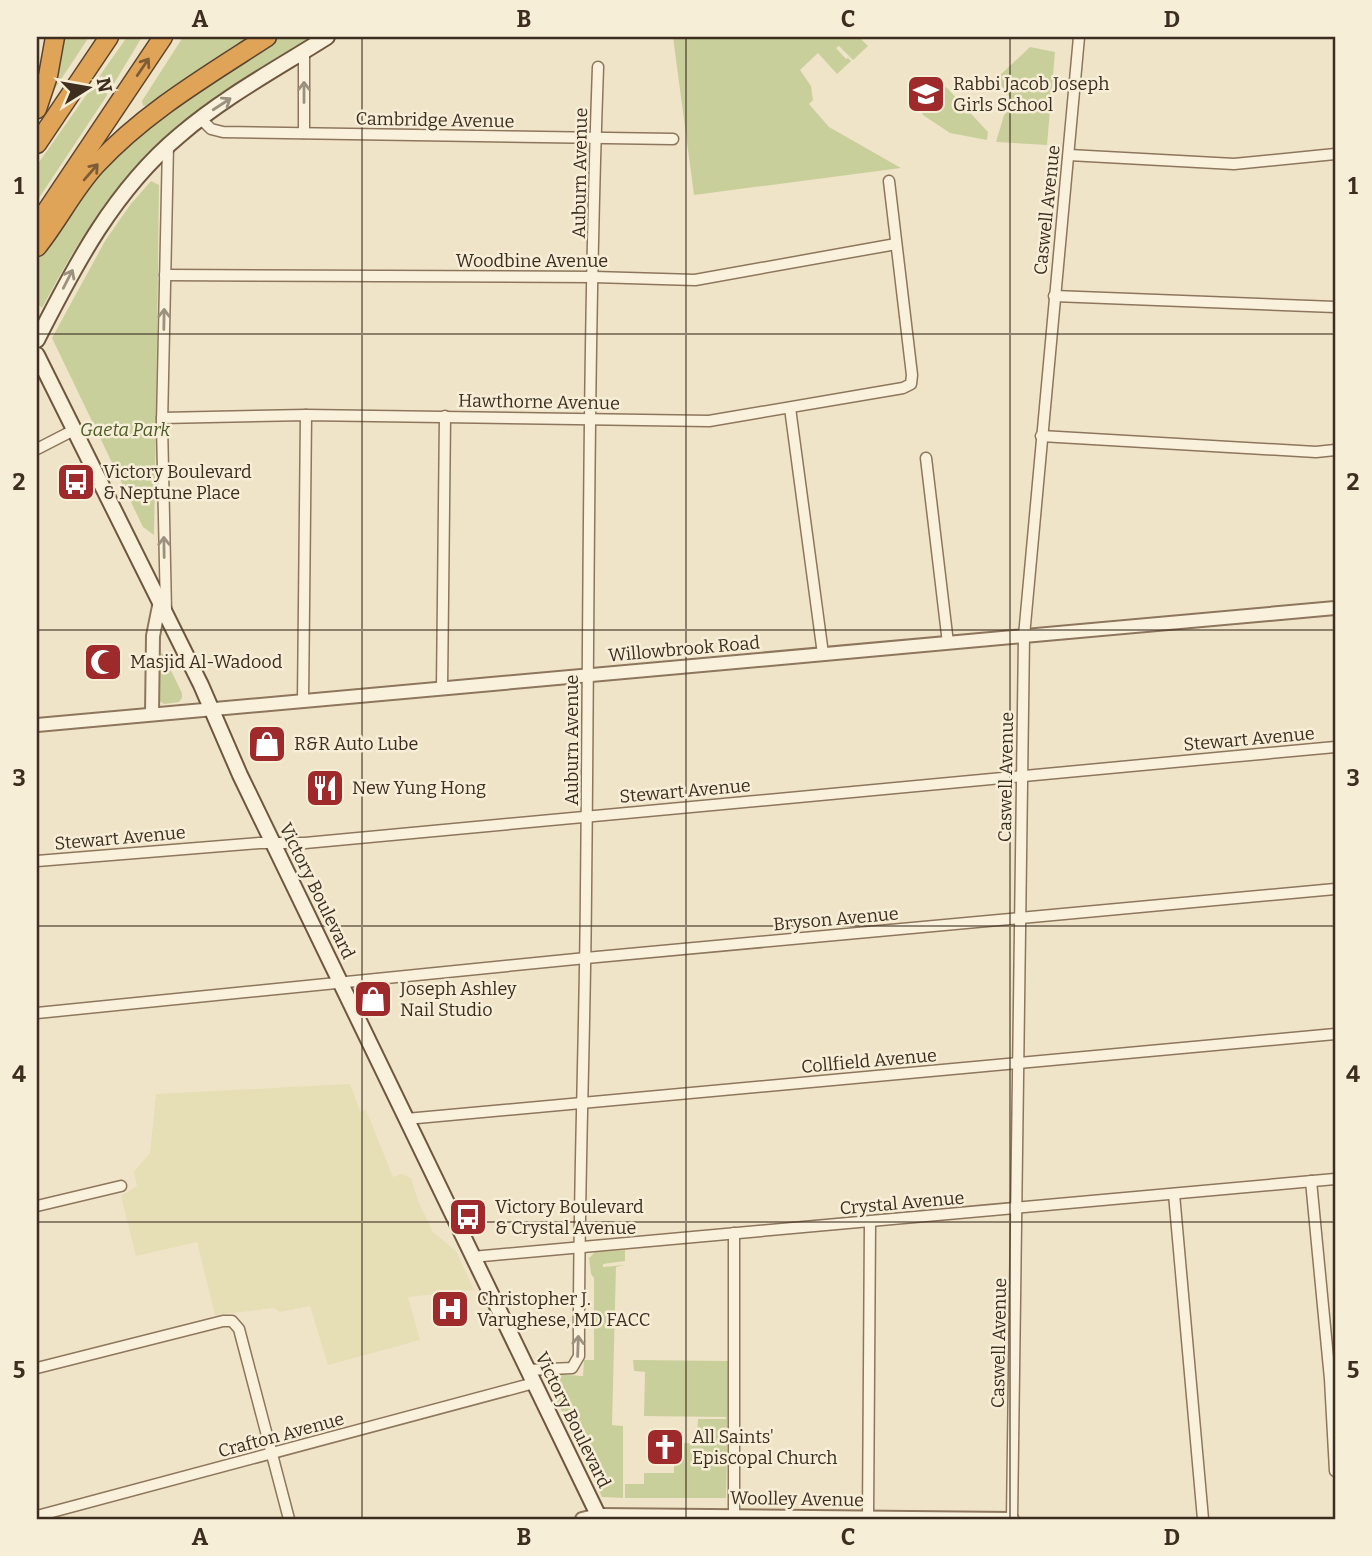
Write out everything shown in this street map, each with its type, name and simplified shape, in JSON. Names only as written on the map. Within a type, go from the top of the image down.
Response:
[{"type":"highway","points":[[37,109],[48,76],[55,37]]},
{"type":"highway","points":[[37,144],[109,37]]},
{"type":"highway","points":[[37,225],[163,37]]},
{"type":"highway","points":[[37,247],[86,177],[128,133],[172,98],[267,37]]},
{"type":"main road","points":[[37,340],[99,226],[139,175],[168,145],[201,119],[327,37]]},
{"type":"main road","name":"Victory Boulevard","points":[[37,355],[160,601],[340,983],[599,1517]]},
{"type":"street","name":"Caswell Avenue","points":[[1012,1519],[1024,636],[1079,37]]},
{"type":"street","points":[[304,51],[304,133]]},
{"type":"street","name":"Auburn Avenue","points":[[527,1370],[572,1368],[579,1356],[578,1246],[586,958],[591,419],[598,67]]},
{"type":"street","name":"Cambridge Avenue","points":[[201,119],[211,129],[223,132],[673,139]]},
{"type":"street","points":[[166,615],[162,418],[168,145]]},
{"type":"street","points":[[1069,155],[1234,164],[1335,154]]},
{"type":"street","points":[[889,181],[896,244]]},
{"type":"street","name":"Woodbine Avenue","points":[[165,275],[695,280],[896,244]]},
{"type":"street","name":"Hawthorne Avenue","points":[[162,418],[306,415],[709,421],[903,388],[911,384],[912,375],[896,244]]},
{"type":"street","points":[[1055,296],[1335,307]]},
{"type":"street","points":[[790,408],[823,654]]},
{"type":"street","points":[[303,701],[306,415]]},
{"type":"street","points":[[442,688],[445,416]]},
{"type":"street","points":[[37,449],[74,430]]},
{"type":"street","points":[[1041,436],[1316,452],[1335,450]]},
{"type":"street","points":[[926,458],[948,643]]},
{"type":"street","points":[[152,715],[153,636],[160,601]]},
{"type":"street","name":"Willowbrook Road","points":[[37,725],[1335,608]]},
{"type":"street","name":"Stewart Avenue","points":[[37,861],[299,843],[1335,747]]},
{"type":"street","name":"Bryson Avenue","points":[[37,1013],[586,958],[1335,889]]},
{"type":"street","name":"Collfield Avenue","points":[[406,1119],[1335,1034]]},
{"type":"street","name":"Crystal Avenue","points":[[472,1257],[1335,1179]]},
{"type":"street","points":[[1311,1181],[1333,1379],[1335,1471]]},
{"type":"street","points":[[37,1198],[37,1206],[121,1186]]},
{"type":"street","points":[[1174,1194],[1203,1519]]},
{"type":"street","points":[[868,1518],[870,1222]]},
{"type":"street","points":[[734,1233],[734,1516]]},
{"type":"street","points":[[37,1367],[232,1321],[239,1329],[289,1519]]},
{"type":"street","name":"Crafton Avenue","points":[[37,1516],[534,1383]]},
{"type":"street","name":"Woolley Avenue","points":[[582,1519],[734,1516],[1012,1519]]},
{"type":"shaded area","points":[[350,1084],[360,1111],[366,1110],[393,1177],[402,1174],[411,1178],[418,1201],[433,1232],[456,1251],[474,1290],[408,1297],[420,1340],[328,1365],[310,1306],[280,1312],[274,1308],[215,1315],[197,1242],[136,1256],[121,1196],[137,1186],[134,1172],[150,1153],[156,1094]]},
{"type":"green space","points":[[58,37],[89,37],[54,90],[48,86]]},
{"type":"green space","points":[[127,37],[142,37],[37,201],[37,165]]},
{"type":"green space","points":[[183,37],[254,37],[150,105],[143,106],[142,101]]},
{"type":"green space","points":[[281,37],[312,37],[230,89],[160,141],[120,184],[86,231],[42,308],[37,303],[37,258],[100,171],[155,124]]},
{"type":"green space","points":[[673,37],[859,37],[868,46],[853,60],[839,46],[836,48],[851,61],[837,74],[818,53],[800,70],[811,86],[813,100],[809,104],[829,127],[901,168],[694,195]]},
{"type":"green space","points":[[1030,47],[1055,52],[1047,145],[996,142],[1004,115],[1015,104],[996,79]]},
{"type":"green space","points":[[936,81],[947,88],[988,132],[987,140],[950,133],[923,115],[920,106],[922,93],[930,82]]},
{"type":"green space","name":"Gaeta Park","points":[[151,181],[159,185],[156,423],[152,423],[152,426],[156,426],[154,535],[143,527],[52,338],[105,241]]},
{"type":"green space","points":[[160,653],[163,654],[182,693],[179,702],[164,704],[158,700]]},
{"type":"green space","points":[[625,1250],[625,1261],[603,1264],[603,1267],[625,1265],[616,1267],[612,1425],[623,1426],[623,1498],[602,1497],[547,1380],[552,1374],[583,1376],[584,1360],[594,1360],[594,1278],[589,1258],[595,1252]]},
{"type":"green space","points":[[633,1360],[729,1361],[726,1498],[625,1498],[625,1484],[644,1484],[644,1473],[674,1473],[674,1451],[681,1451],[681,1443],[697,1443],[698,1419],[726,1419],[644,1416],[645,1372],[634,1371]]},
{"type":"place","name":"Rabbi Jacob Joseph Girls School","points":[[926,94]]},
{"type":"place","name":"Victory Boulevard & Neptune Place","points":[[76,482]]},
{"type":"place","name":"Masjid Al-Wadood","points":[[103,662]]},
{"type":"place","name":"R&R Auto Lube","points":[[267,744]]},
{"type":"place","name":"New Yung Hong","points":[[325,788]]},
{"type":"place","name":"Joseph Ashley Nail Studio","points":[[373,999]]},
{"type":"place","name":"Victory Boulevard & Crystal Avenue","points":[[468,1217]]},
{"type":"place","name":"Christopher J. Varughese, MD FACC","points":[[450,1309]]},
{"type":"place","name":"All Saints' Episcopal Church","points":[[665,1447]]}]
